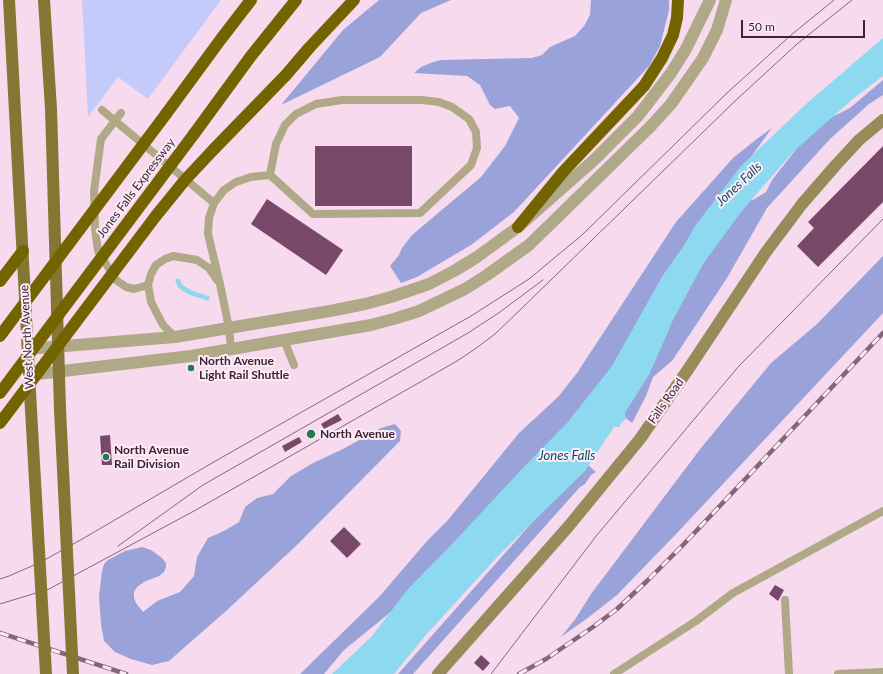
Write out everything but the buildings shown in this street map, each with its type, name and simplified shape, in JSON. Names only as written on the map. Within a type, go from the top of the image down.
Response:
[{"type":"highway","name":"Jones Falls Expressway","points":[[0,336],[166,114],[220,39],[251,0]]},
{"type":"highway","name":"Jones Falls Expressway","points":[[0,393],[194,134],[250,56],[296,0]]},
{"type":"highway","points":[[0,423],[154,217],[185,180],[286,75],[308,48],[354,0]]},
{"type":"highway","points":[[518,227],[563,172],[644,86],[662,58],[673,35],[677,18],[678,0]]},
{"type":"highway","points":[[0,281],[23,251]]},
{"type":"main road","name":"West North Avenue","points":[[9,0],[46,674]]},
{"type":"main road","points":[[44,0],[51,109],[60,409],[73,674]]},
{"type":"main road","name":"Falls Road","points":[[438,674],[568,527],[640,439],[766,252],[802,204],[834,166],[859,140],[883,120]]},
{"type":"street","points":[[28,349],[175,337],[358,305],[429,284],[477,257],[518,227],[593,161],[638,116],[671,73],[686,49],[710,0]]},
{"type":"street","points":[[29,375],[186,357],[371,325],[419,310],[465,289],[487,276],[524,249],[602,175],[671,104],[702,58],[717,30],[726,0]]},
{"type":"lane","points":[[231,349],[220,284],[208,234],[209,218],[214,203],[224,190],[236,182],[251,177],[270,175],[314,214],[420,213],[471,165],[477,148],[476,132],[469,119],[452,107],[439,102],[422,100],[342,100],[316,104],[296,114],[285,125],[276,144],[270,175]]},
{"type":"lane","points":[[102,110],[214,203]]},
{"type":"lane","points":[[121,113],[101,139],[94,191],[95,229],[98,251],[116,280],[126,287],[134,289],[148,285]]},
{"type":"lane","points":[[175,337],[163,326],[151,302],[148,285],[151,274],[156,265],[173,256],[197,260],[209,268],[220,284]]},
{"type":"lane","points":[[284,340],[294,365]]},
{"type":"lane","points":[[614,674],[696,621],[733,593],[883,511]]},
{"type":"lane","points":[[785,600],[789,674]]},
{"type":"lane","points":[[838,674],[883,672]]},
{"type":"shaded area","points":[[82,0],[221,0],[148,99],[118,77],[88,117]]},
{"type":"shaded area","points":[[379,0],[451,0],[421,13],[380,57],[281,105],[343,30]]},
{"type":"shaded area","points":[[591,0],[669,0],[669,10],[660,46],[649,66],[514,212],[471,245],[417,277],[401,283],[390,266],[399,255],[402,248],[412,235],[481,177],[505,146],[519,118],[510,106],[495,109],[490,105],[480,85],[467,76],[414,73],[421,67],[441,60],[532,58],[542,55],[550,47],[575,36],[584,26],[590,15]]},
{"type":"shaded area","points":[[883,80],[883,95],[869,104],[830,139],[767,208],[727,278],[672,361],[653,377],[646,396],[632,423],[601,398],[413,594],[344,650],[324,674],[300,674],[379,597],[427,541],[448,520],[519,433],[558,397],[577,373],[676,222],[733,158],[772,128],[724,194],[735,202],[753,200],[766,192],[772,180],[808,134],[826,120],[850,108]]},
{"type":"shaded area","points":[[883,256],[883,313],[617,595],[561,637],[576,618],[591,594],[701,448],[771,363],[817,324]]},
{"type":"shaded area","points":[[395,424],[401,431],[400,441],[298,544],[226,611],[169,661],[152,665],[131,659],[115,652],[104,641],[99,596],[102,571],[104,564],[108,560],[125,551],[142,547],[151,550],[166,563],[164,572],[159,576],[144,582],[137,587],[134,592],[136,603],[143,612],[157,601],[180,592],[194,576],[197,557],[208,538],[239,522],[245,507],[257,498],[273,494],[291,476],[313,463],[343,449],[381,428]]},
{"type":"shaded area","points":[[588,465],[596,472],[591,475],[585,484],[580,487],[413,674],[398,674],[544,509],[576,468]]},
{"type":"water","name":"Jones Falls","points":[[883,38],[883,76],[854,98],[793,152],[741,212],[703,264],[673,320],[650,373],[625,413],[626,419],[621,423],[620,427],[614,427],[585,471],[499,555],[425,636],[394,674],[332,674],[372,636],[408,589],[567,423],[612,366],[663,275],[683,247],[695,226],[741,166],[806,104]]},
{"type":"waterway","points":[[178,281],[180,286],[189,292],[207,298]]},
{"type":"tram line","points":[[0,579],[41,562],[84,538],[212,463],[471,316],[529,279],[582,235],[727,93],[791,35],[834,0]]},
{"type":"tram line","points":[[0,604],[49,589],[194,511],[457,361],[475,349],[495,334],[734,102],[797,44],[852,0]]},
{"type":"tram line","points":[[491,674],[597,535],[738,367],[883,219]]},
{"type":"tram line","points":[[118,546],[203,485],[468,333],[500,312],[543,280]]},
{"type":"railway","points":[[519,674],[546,659],[593,627],[617,609],[647,581],[683,545],[883,333]]},
{"type":"railway","points":[[0,633],[126,674]]},
{"type":"place","name":"North Avenue Light Rail Shuttle","points":[[191,368]]},
{"type":"place","name":"North Avenue","points":[[311,434]]},
{"type":"place","name":"North Avenue Rail Division","points":[[106,457]]}]
